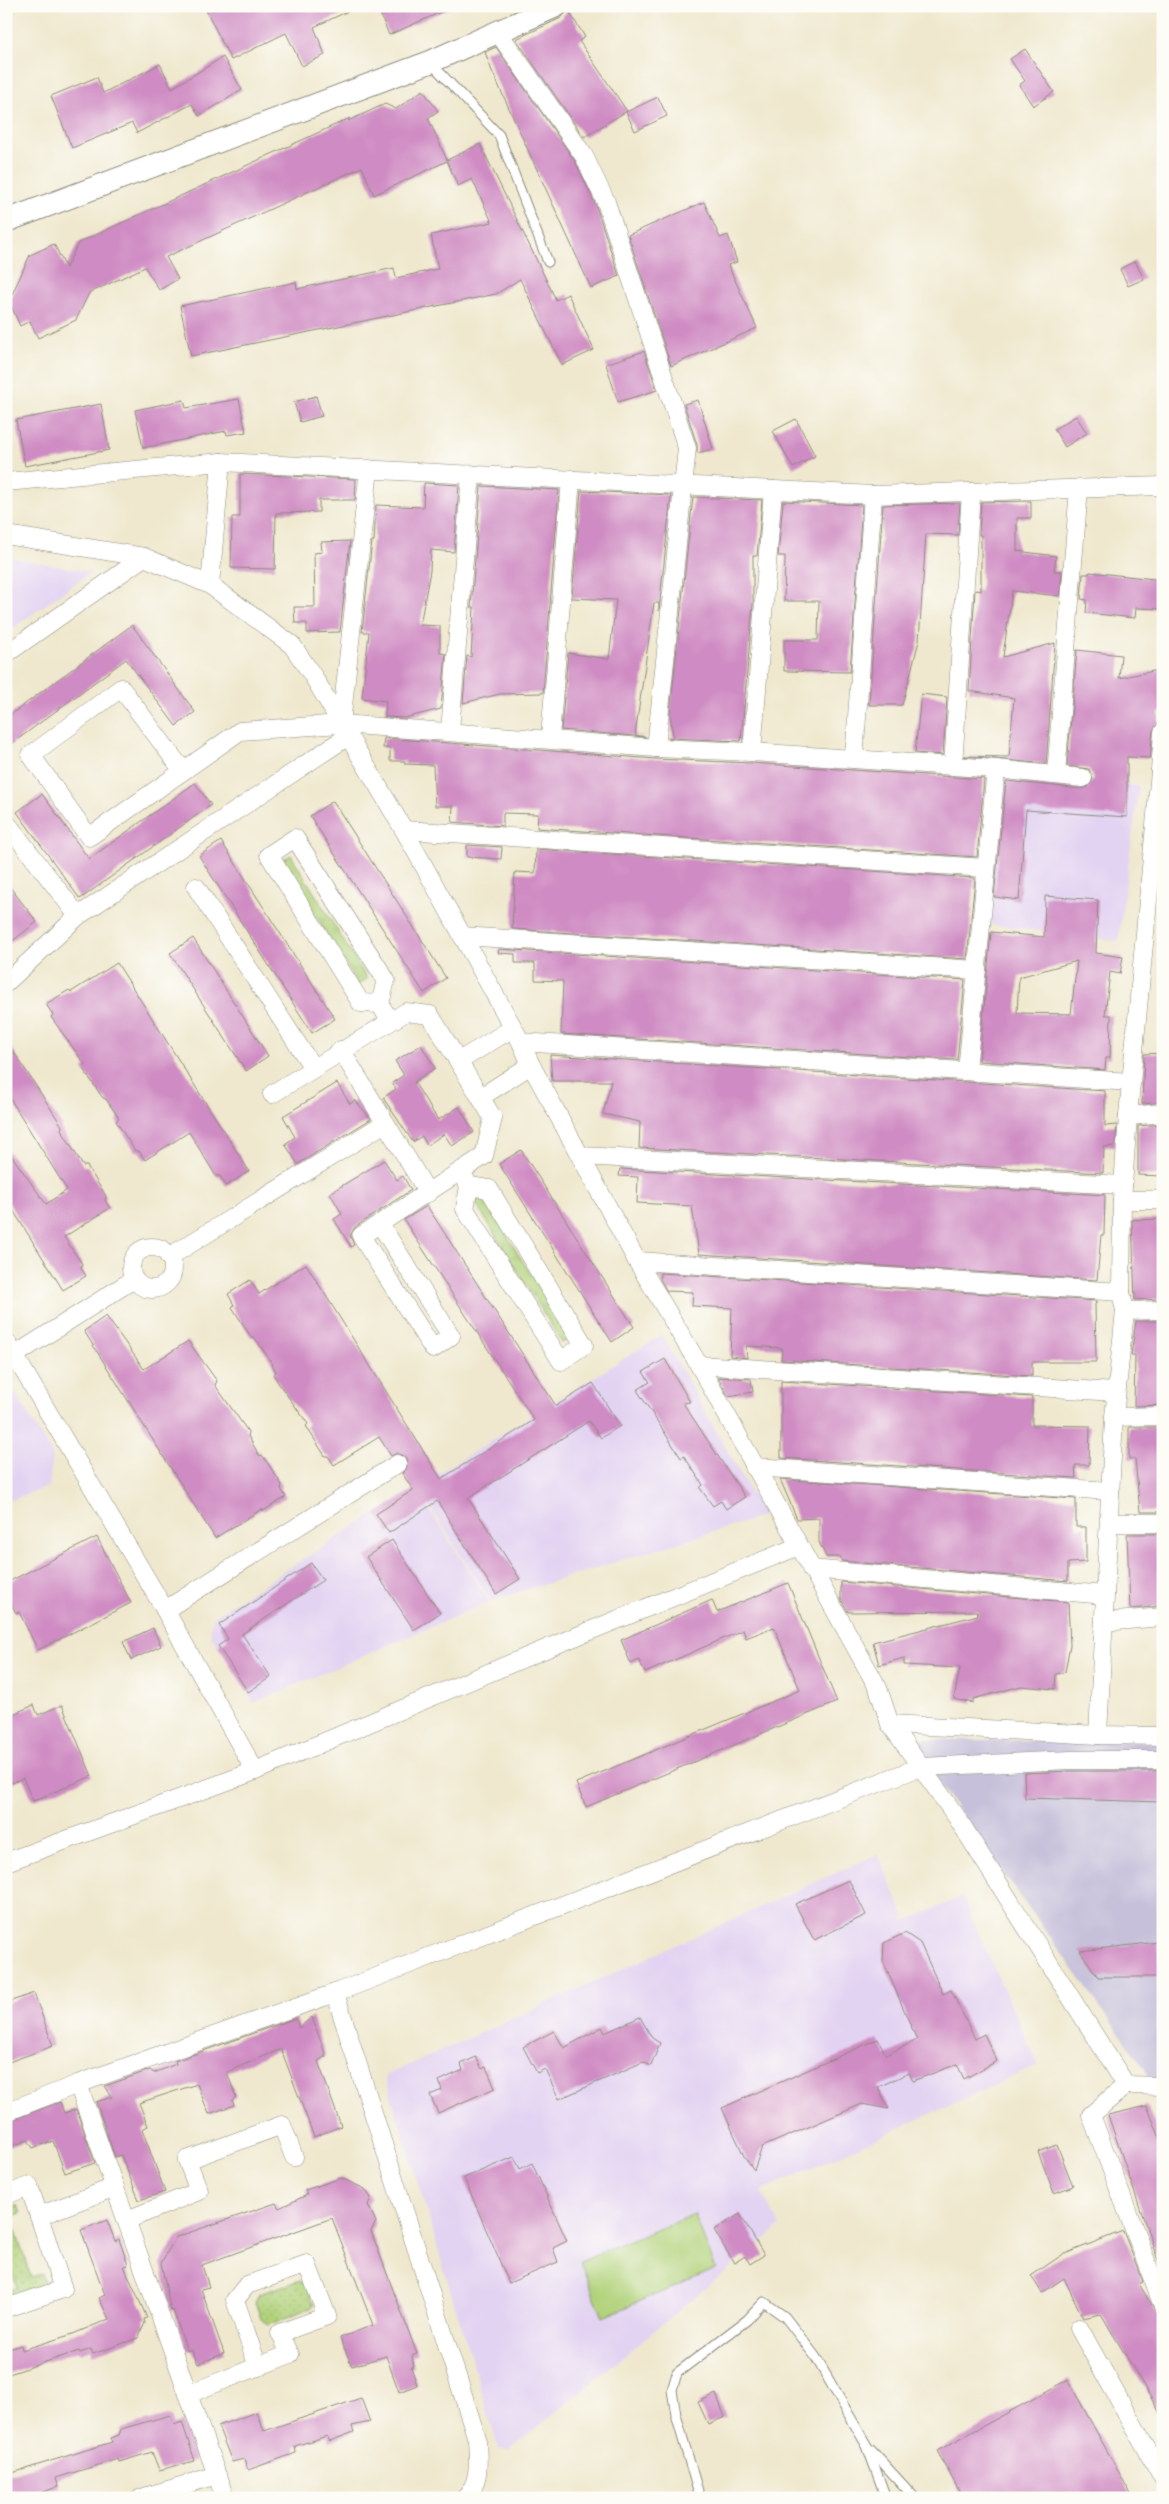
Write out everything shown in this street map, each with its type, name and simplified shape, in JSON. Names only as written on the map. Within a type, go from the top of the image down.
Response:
[{"type":"street","points":[[6,221],[430,62],[556,6]]},
{"type":"street","points":[[498,32],[584,156],[606,202],[687,448],[656,748]]},
{"type":"street","points":[[210,585],[221,462]]},
{"type":"street","points":[[6,482],[221,462],[873,495],[1163,486]]},
{"type":"street","points":[[6,983],[78,916],[344,730],[369,469]]},
{"type":"street","points":[[450,731],[471,474]]},
{"type":"street","points":[[550,738],[571,479]]},
{"type":"street","points":[[1056,775],[1079,488]]},
{"type":"street","points":[[752,752],[773,490]]},
{"type":"street","points":[[953,766],[971,492]]},
{"type":"street","points":[[854,759],[873,495]]},
{"type":"street","points":[[6,535],[144,557],[210,585],[292,645],[404,830],[517,1035],[531,1065],[637,1261],[699,1366],[878,1688],[890,1724],[956,1816],[1126,2085]]},
{"type":"street","points":[[6,654],[144,557]]},
{"type":"street","points":[[183,771],[121,688],[31,755],[89,837],[240,731],[450,731],[656,748],[752,752],[996,769],[1084,778]]},
{"type":"street","points":[[1098,1735],[1115,1392],[1125,1311],[1121,1292],[1123,1192],[1131,1082],[1162,771],[1163,732]]},
{"type":"street","points":[[967,1071],[996,769]]},
{"type":"street","points":[[6,822],[78,916]]},
{"type":"street","points":[[404,830],[986,868]]},
{"type":"street","points":[[380,1004],[360,1003],[269,855],[295,838],[386,980],[380,1004],[390,1021]]},
{"type":"street","points":[[196,888],[312,1068]]},
{"type":"street","points":[[462,936],[977,970]]},
{"type":"street","points":[[272,1094],[341,1050],[406,1012],[430,1015],[493,1118],[484,1156],[465,1178],[428,1193],[361,1236],[433,1349],[451,1336],[380,1224]]},
{"type":"street","points":[[459,1061],[517,1035],[967,1071],[1131,1082]]},
{"type":"street","points":[[341,1050],[428,1193]]},
{"type":"street","points":[[481,1097],[531,1065]]},
{"type":"street","points":[[1128,1116],[1163,1113]]},
{"type":"street","points":[[169,1257],[385,1123]]},
{"type":"street","points":[[581,1156],[1123,1192],[1163,1200]]},
{"type":"street","points":[[465,1178],[489,1189],[584,1345],[561,1361],[465,1209],[465,1178]]},
{"type":"street","points":[[153,1248],[159,1249],[169,1257],[172,1266],[171,1276],[166,1283],[158,1288],[149,1289],[140,1286],[134,1279],[131,1273],[132,1260],[140,1251],[153,1248]]},
{"type":"street","points":[[637,1261],[1121,1292]]},
{"type":"street","points":[[134,1279],[10,1348],[165,1610],[255,1771]]},
{"type":"street","points":[[1125,1311],[1163,1310]]},
{"type":"street","points":[[699,1366],[1115,1392]]},
{"type":"street","points":[[1114,1417],[1163,1416]]},
{"type":"street","points":[[165,1610],[397,1464]]},
{"type":"street","points":[[754,1467],[1110,1491]]},
{"type":"street","points":[[1109,1523],[1163,1523]]},
{"type":"street","points":[[6,1862],[255,1771],[546,1649],[800,1546]]},
{"type":"street","points":[[811,1569],[1105,1595]]},
{"type":"street","points":[[1104,1622],[1163,1617]]},
{"type":"street","points":[[890,1724],[1098,1735],[1163,1736]]},
{"type":"street","points":[[6,2112],[78,2084],[335,1993],[920,1767],[1071,1760],[1163,1760]]},
{"type":"street","points":[[335,1993],[477,2439],[478,2464],[475,2481],[469,2494],[464,2498]]},
{"type":"street","points":[[78,2084],[225,2498]]},
{"type":"street","points":[[1161,2300],[1091,2115],[1126,2085],[1163,2086]]},
{"type":"street","points":[[127,2220],[199,2191],[187,2160],[282,2125],[294,2156]]},
{"type":"street","points":[[6,2195],[29,2186],[64,2289],[6,2308]]},
{"type":"street","points":[[40,2216],[115,2187]]},
{"type":"street","points":[[188,2394],[258,2367],[290,2354],[280,2333],[326,2316],[306,2264],[248,2285],[235,2300],[258,2367]]},
{"type":"street","points":[[1079,2328],[1163,2478]]},
{"type":"street","points":[[142,2498],[217,2476]]},
{"type":"lane","points":[[430,62],[499,135],[548,262]]},
{"type":"lane","points":[[700,2498],[676,2415],[672,2390],[677,2373],[747,2320],[764,2302],[785,2317],[814,2356],[867,2446],[886,2498]]},
{"type":"lane","points":[[867,2446],[915,2498]]},
{"type":"shaded area","points":[[6,557],[91,572],[6,633]]},
{"type":"shaded area","points":[[998,775],[1139,786],[1118,941],[986,924]]},
{"type":"shaded area","points":[[662,1335],[764,1516],[491,1601],[417,1487]]},
{"type":"shaded area","points":[[6,1378],[53,1456],[49,1486],[6,1502]]},
{"type":"shaded area","points":[[415,1488],[489,1602],[254,1703],[212,1637],[210,1628],[214,1616]]},
{"type":"shaded area","points":[[907,1739],[1163,1742],[1163,2104],[1145,2069]]},
{"type":"shaded area","points":[[878,1854],[906,1921],[962,1897],[1038,2065],[761,2191],[780,2226],[509,2451],[499,2449],[385,2076]]},
{"type":"green space","points":[[291,855],[367,979],[358,985],[282,860]]},
{"type":"green space","points":[[483,1197],[570,1338],[562,1343],[475,1202]]},
{"type":"green space","points":[[18,2205],[21,2213],[11,2217],[31,2277],[41,2274],[45,2285],[6,2298],[6,2290],[17,2287],[6,2254],[6,2209]]},
{"type":"green space","points":[[694,2214],[716,2269],[603,2317],[580,2262]]},
{"type":"green space","points":[[300,2280],[306,2285],[314,2303],[311,2308],[269,2324],[261,2319],[255,2302],[259,2294]]},
{"type":"building","points":[[204,6],[359,6],[314,27],[325,55],[302,66],[286,33],[231,60]]},
{"type":"building","points":[[377,6],[455,6],[389,35]]},
{"type":"building","points":[[568,10],[585,37],[579,41],[627,111],[584,137],[516,39],[561,18]]},
{"type":"building","points":[[496,47],[575,161],[596,206],[619,276],[591,288],[492,71],[485,52]]},
{"type":"building","points":[[1025,49],[1054,92],[1033,106],[1019,85],[1025,81],[1010,59]]},
{"type":"building","points":[[223,57],[242,90],[199,116],[192,104],[137,133],[132,123],[72,148],[51,96],[97,77],[103,93],[160,64],[172,88]]},
{"type":"building","points":[[423,90],[438,111],[428,118],[447,160],[480,144],[556,300],[568,294],[594,350],[562,365],[520,279],[496,294],[191,356],[180,306],[296,282],[297,289],[394,268],[396,278],[438,269],[431,235],[492,222],[472,179],[458,186],[447,161],[374,195],[362,167],[166,257],[178,279],[159,290],[145,267],[89,293],[76,320],[38,338],[30,321],[20,326],[9,301],[30,255],[54,244],[66,268],[78,243],[350,118],[348,121],[385,104],[396,109]]},
{"type":"building","points":[[658,97],[667,116],[635,131],[626,112]]},
{"type":"building","points":[[704,202],[720,238],[728,235],[737,262],[728,265],[757,328],[671,366],[628,235]]},
{"type":"building","points":[[1135,261],[1144,279],[1128,286],[1120,269]]},
{"type":"building","points":[[644,351],[657,390],[618,402],[606,364]]},
{"type":"building","points":[[316,396],[322,416],[300,422],[294,402]]},
{"type":"building","points":[[239,399],[246,432],[227,435],[226,431],[143,448],[135,410],[184,400],[186,408]]},
{"type":"building","points":[[698,400],[713,449],[697,453],[697,445],[684,404]]},
{"type":"building","points":[[101,404],[109,450],[25,466],[16,420]]},
{"type":"building","points":[[1076,416],[1087,433],[1065,447],[1054,429]]},
{"type":"building","points":[[796,419],[815,456],[793,468],[773,431]]},
{"type":"building","points":[[240,474],[356,479],[355,500],[319,500],[319,512],[276,513],[275,569],[231,568],[232,517],[240,517]]},
{"type":"building","points":[[424,483],[459,485],[454,552],[431,550],[430,571],[420,625],[440,626],[440,653],[446,654],[441,709],[404,718],[385,717],[386,701],[362,698],[369,632],[362,632],[372,541],[374,541],[376,505],[423,507]]},
{"type":"building","points":[[481,486],[559,490],[543,693],[500,694],[463,703],[467,656],[471,657],[474,607],[471,607]]},
{"type":"building","points":[[581,491],[671,495],[659,611],[659,603],[654,603],[635,735],[646,737],[561,730],[568,653],[609,659],[616,600],[572,598]]},
{"type":"building","points":[[693,497],[762,500],[757,556],[753,556],[753,604],[741,741],[668,738],[673,737],[670,713]]},
{"type":"building","points":[[783,501],[862,505],[850,672],[784,671],[784,640],[818,640],[819,601],[784,601],[785,556],[778,556]]},
{"type":"building","points":[[1031,501],[1031,518],[1017,518],[1017,551],[1056,556],[1054,571],[1062,571],[1060,596],[1012,591],[1003,657],[1055,643],[1046,764],[964,756],[1009,757],[1014,698],[969,691],[975,590],[981,591],[981,535],[979,535],[981,502]]},
{"type":"building","points":[[960,503],[958,535],[926,534],[919,641],[902,705],[869,705],[883,505]]},
{"type":"building","points":[[350,541],[340,632],[307,633],[307,623],[295,623],[294,607],[315,607],[314,553],[322,552],[321,542]]},
{"type":"building","points":[[1090,572],[1163,580],[1163,609],[1136,608],[1135,618],[1086,613],[1087,600],[1081,599],[1083,574],[1089,574]]},
{"type":"building","points":[[132,625],[195,712],[176,726],[126,659],[6,748],[6,718]]},
{"type":"building","points":[[1077,650],[1121,655],[1119,678],[1163,669],[1163,712],[1159,712],[1159,722],[1153,731],[1150,758],[1127,757],[1127,817],[1026,810],[1019,900],[994,897],[1006,781],[1082,789],[1088,787],[1093,780],[1089,769],[1067,766]]},
{"type":"building","points":[[921,694],[947,697],[943,755],[915,753]]},
{"type":"building","points":[[384,738],[655,759],[751,763],[984,779],[977,857],[537,828],[538,814],[503,813],[503,826],[452,822],[453,806],[435,806],[433,765],[404,764],[405,761],[390,761],[390,748],[383,748]]},
{"type":"building","points":[[195,783],[211,805],[80,899],[17,812],[42,794],[89,859]]},
{"type":"building","points":[[333,801],[446,978],[424,993],[310,816]]},
{"type":"building","points":[[221,841],[335,1019],[312,1033],[199,856]]},
{"type":"building","points":[[467,845],[502,847],[501,859],[467,857]]},
{"type":"building","points":[[536,849],[975,878],[967,959],[512,929],[515,872],[535,873]]},
{"type":"building","points":[[6,882],[37,922],[6,946]]},
{"type":"building","points":[[1045,896],[1098,900],[1096,953],[1123,957],[1120,974],[1110,972],[1105,1015],[1111,1015],[1110,1058],[1106,1058],[1105,1070],[979,1061],[991,932],[1044,937]],"holes":[[[1077,961],[1071,1014],[1017,1013],[1019,977]]]},
{"type":"building","points":[[193,938],[268,1056],[246,1071],[170,953]]},
{"type":"building","points":[[499,949],[965,980],[957,1060],[561,1034],[563,981],[535,980],[535,963],[515,963],[515,954],[498,953]]},
{"type":"building","points":[[117,963],[249,1171],[226,1186],[220,1176],[216,1176],[189,1132],[145,1160],[139,1151],[135,1151],[116,1121],[119,1118],[83,1069],[86,1066],[51,1017],[53,1015],[46,1004],[69,990],[71,992]]},
{"type":"building","points":[[6,1040],[62,1126],[61,1129],[83,1166],[87,1166],[106,1196],[105,1200],[110,1208],[64,1237],[82,1264],[81,1268],[86,1276],[63,1290],[6,1199],[6,1148],[46,1204],[67,1190],[6,1092]]},
{"type":"building","points":[[421,1045],[435,1068],[414,1082],[438,1120],[459,1107],[474,1132],[452,1146],[444,1134],[427,1145],[422,1136],[413,1142],[383,1098],[396,1089],[392,1083],[404,1075],[395,1061]]},
{"type":"building","points":[[1163,1053],[1163,1102],[1142,1104],[1144,1054]]},
{"type":"building","points":[[550,1055],[1105,1091],[1105,1126],[1117,1125],[1115,1146],[1104,1147],[1103,1173],[639,1148],[640,1122],[603,1114],[611,1081],[552,1081]]},
{"type":"building","points":[[337,1083],[350,1104],[355,1100],[371,1119],[298,1164],[285,1144],[295,1137],[283,1116]]},
{"type":"building","points":[[1163,1124],[1163,1176],[1138,1175],[1138,1126]]},
{"type":"building","points":[[521,1150],[634,1327],[612,1342],[499,1164]]},
{"type":"building","points":[[384,1160],[397,1180],[403,1176],[411,1190],[355,1227],[350,1236],[354,1245],[351,1247],[334,1219],[342,1214],[330,1193]]},
{"type":"building","points":[[620,1169],[1105,1195],[1104,1235],[1101,1235],[1097,1280],[699,1254],[692,1206],[637,1203],[638,1177],[619,1176]]},
{"type":"building","points":[[427,1206],[556,1406],[593,1383],[620,1426],[601,1438],[589,1421],[468,1498],[520,1579],[496,1594],[437,1501],[389,1533],[376,1514],[413,1490],[402,1473],[407,1468],[406,1458],[397,1453],[391,1456],[379,1437],[334,1465],[328,1456],[325,1456],[306,1426],[308,1424],[279,1384],[273,1374],[276,1372],[270,1360],[254,1337],[251,1337],[232,1307],[234,1305],[228,1294],[250,1280],[259,1294],[306,1264],[441,1479],[534,1420],[404,1220]]},
{"type":"building","points":[[1163,1219],[1163,1299],[1135,1300],[1132,1220]]},
{"type":"building","points":[[660,1273],[1097,1301],[1095,1304],[1096,1362],[1032,1362],[1032,1376],[781,1360],[782,1348],[746,1346],[747,1358],[730,1356],[732,1308],[692,1306],[693,1292],[667,1291],[660,1279]]},
{"type":"building","points":[[106,1316],[144,1369],[188,1341],[217,1381],[215,1385],[249,1433],[248,1436],[259,1455],[263,1456],[282,1485],[281,1489],[286,1497],[263,1511],[262,1509],[215,1538],[84,1331]]},
{"type":"building","points":[[1136,1321],[1163,1321],[1163,1405],[1134,1406],[1135,1355],[1131,1355]]},
{"type":"building","points":[[665,1359],[690,1402],[683,1403],[745,1497],[726,1509],[721,1501],[713,1506],[700,1488],[703,1485],[684,1456],[681,1458],[637,1390],[650,1382],[643,1372]]},
{"type":"building","points":[[718,1377],[751,1379],[753,1392],[728,1396]]},
{"type":"building","points":[[781,1381],[1032,1397],[1032,1425],[1090,1426],[1089,1465],[1075,1465],[1076,1478],[781,1458]]},
{"type":"building","points":[[1129,1427],[1163,1427],[1163,1512],[1140,1512],[1135,1459],[1129,1459]]},
{"type":"building","points":[[780,1479],[1076,1499],[1076,1527],[1086,1527],[1086,1562],[1068,1563],[1068,1581],[841,1561],[841,1557],[826,1557],[819,1542],[819,1518],[797,1519]]},
{"type":"building","points":[[1127,1534],[1163,1534],[1163,1606],[1130,1609]]},
{"type":"building","points":[[97,1537],[131,1603],[38,1650],[19,1612],[16,1613],[6,1594],[6,1583]]},
{"type":"building","points":[[392,1540],[440,1613],[414,1630],[366,1557]]},
{"type":"building","points":[[311,1563],[323,1580],[242,1634],[271,1677],[248,1692],[218,1646],[228,1639],[219,1625]]},
{"type":"building","points":[[841,1582],[1068,1602],[1070,1645],[1065,1672],[1056,1674],[1055,1689],[1021,1686],[973,1699],[973,1703],[954,1699],[960,1668],[904,1665],[904,1658],[879,1665],[873,1642],[978,1615],[977,1611],[848,1612],[841,1599]]},
{"type":"building","points":[[788,1583],[837,1702],[586,1807],[576,1783],[800,1690],[774,1627],[746,1638],[743,1630],[645,1673],[639,1660],[631,1664],[621,1640],[712,1600],[717,1612]]},
{"type":"building","points":[[153,1628],[161,1646],[131,1660],[123,1642]]},
{"type":"building","points":[[34,1705],[38,1715],[62,1705],[92,1776],[33,1801],[23,1778],[12,1783],[6,1768],[6,1723],[15,1719],[13,1714]]},
{"type":"building","points":[[1163,1771],[1163,1802],[1025,1798],[1024,1773]]},
{"type":"building","points":[[849,1880],[866,1915],[814,1940],[795,1904]]},
{"type":"building","points":[[905,1933],[920,1943],[943,1994],[951,1990],[975,2039],[984,2034],[997,2061],[964,2079],[957,2064],[913,2081],[909,2073],[878,2087],[889,2109],[862,2104],[762,2147],[754,2170],[744,2156],[722,2108],[878,2039],[886,2055],[917,2040],[883,1961],[884,1943]]},
{"type":"building","points":[[1158,1942],[1161,1977],[1098,1977],[1080,1951]]},
{"type":"building","points":[[34,1993],[53,2046],[6,2063],[6,2003]]},
{"type":"building","points":[[312,2017],[326,2056],[318,2061],[341,2126],[314,2137],[281,2049],[227,2072],[236,2097],[232,2100],[234,2105],[209,2114],[197,2084],[139,2103],[148,2126],[142,2129],[165,2192],[139,2200],[121,2155],[115,2157],[96,2102],[112,2097],[105,2086],[150,2070],[154,2073],[176,2064],[175,2061],[296,2018],[299,2028]]},
{"type":"building","points":[[640,2017],[652,2038],[660,2043],[651,2066],[643,2062],[559,2099],[545,2069],[537,2073],[523,2047],[554,2031],[564,2048],[602,2027],[605,2033]]},
{"type":"building","points":[[476,2057],[482,2069],[486,2067],[495,2088],[438,2113],[430,2095],[442,2090],[439,2081],[463,2070],[461,2064]]},
{"type":"building","points":[[60,2102],[64,2113],[76,2109],[95,2163],[65,2173],[53,2141],[33,2148],[28,2140],[6,2148],[6,2122]]},
{"type":"building","points":[[1147,2106],[1163,2145],[1163,2275],[1108,2115]]},
{"type":"building","points":[[1057,2145],[1073,2186],[1054,2193],[1038,2152]]},
{"type":"building","points":[[514,2157],[520,2169],[532,2163],[567,2241],[553,2248],[558,2262],[509,2283],[464,2178]]},
{"type":"building","points":[[341,2178],[365,2189],[371,2198],[368,2205],[376,2222],[371,2231],[417,2354],[412,2356],[414,2366],[411,2367],[417,2385],[399,2392],[386,2356],[352,2366],[340,2338],[373,2325],[332,2218],[202,2265],[209,2287],[201,2289],[224,2353],[198,2364],[192,2350],[187,2351],[173,2310],[171,2311],[161,2263],[176,2237],[276,2203],[279,2208],[307,2195],[305,2190]]},
{"type":"building","points":[[740,2214],[764,2255],[750,2264],[745,2256],[734,2263],[714,2230]]},
{"type":"building","points":[[107,2220],[115,2241],[119,2239],[128,2265],[124,2266],[147,2318],[144,2319],[145,2323],[138,2338],[93,2354],[91,2349],[80,2353],[79,2351],[6,2375],[6,2350],[21,2345],[22,2350],[73,2334],[109,2319],[99,2298],[105,2295],[81,2230]]},
{"type":"building","points":[[1123,2231],[1143,2282],[1139,2284],[1163,2323],[1163,2418],[1101,2314],[1083,2318],[1064,2278],[1042,2293],[1031,2276],[1062,2255]]},
{"type":"building","points":[[1068,2380],[1133,2498],[963,2498],[937,2451]]},
{"type":"building","points":[[716,2394],[725,2417],[708,2424],[698,2402]]},
{"type":"building","points":[[361,2398],[370,2422],[352,2426],[354,2432],[330,2441],[327,2436],[295,2446],[296,2453],[248,2470],[244,2459],[232,2462],[218,2426],[256,2412],[264,2431]]},
{"type":"building","points":[[170,2415],[174,2425],[182,2422],[195,2461],[159,2470],[152,2452],[119,2462],[118,2459],[56,2478],[59,2486],[29,2498],[6,2498],[6,2475],[112,2442],[111,2438],[119,2435],[121,2429]]}]
